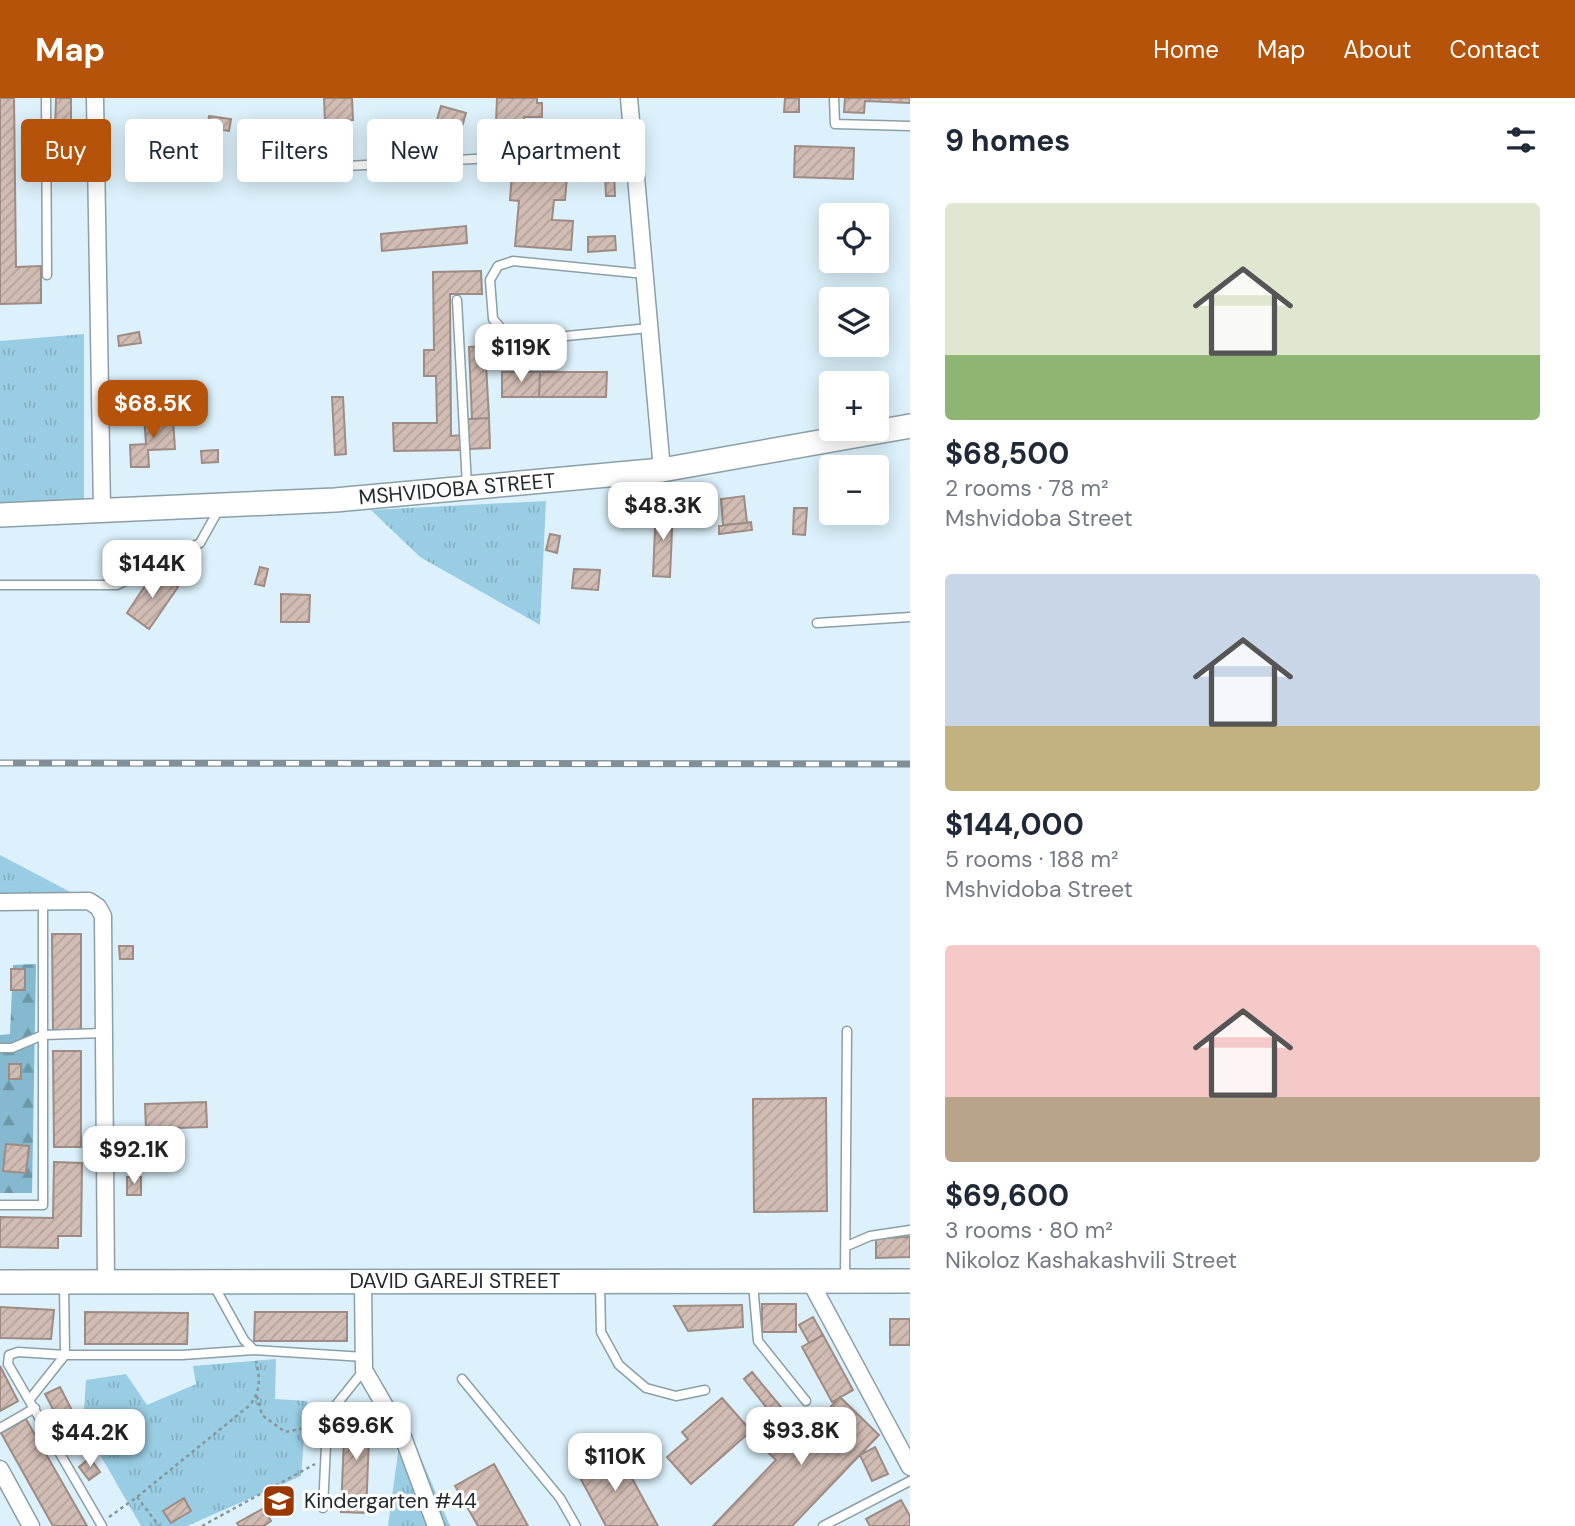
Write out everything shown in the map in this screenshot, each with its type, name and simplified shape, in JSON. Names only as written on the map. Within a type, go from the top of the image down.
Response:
[{"type":"main road","name":"MSHVIDOBA STREET","points":[[0,515],[335,500],[662,470],[910,426]]},
{"type":"main road","name":"DAVID GAREJI STREET","points":[[0,1282],[910,1281]]},
{"type":"street","points":[[95,98],[102,510]]},
{"type":"street","points":[[629,98],[631,119]]},
{"type":"street","points":[[638,182],[662,470]]},
{"type":"street","points":[[0,902],[89,901],[98,907],[103,916],[106,1282]]},
{"type":"street","points":[[810,1281],[910,1466]]},
{"type":"street","points":[[363,1282],[364,1364],[403,1437],[436,1526]]},
{"type":"street","points":[[0,1469],[31,1526]]},
{"type":"lane","points":[[46,98],[47,275]]},
{"type":"lane","points":[[834,98],[835,124],[910,126]]},
{"type":"lane","points":[[353,166],[477,159]]},
{"type":"lane","points":[[645,274],[513,261],[498,266],[490,280],[493,319],[507,335],[525,340],[649,328]]},
{"type":"lane","points":[[457,300],[467,489]]},
{"type":"lane","points":[[0,585],[117,585],[200,543],[221,505]]},
{"type":"lane","points":[[817,623],[910,617]]},
{"type":"lane","points":[[0,1205],[43,1205],[43,902]]},
{"type":"lane","points":[[845,1281],[847,1031]]},
{"type":"lane","points":[[0,1048],[12,1048],[43,1035],[104,1033]]},
{"type":"lane","points":[[847,1246],[870,1236],[910,1230]]},
{"type":"lane","points":[[600,1281],[601,1332],[619,1365],[646,1388],[676,1396],[705,1390]]},
{"type":"lane","points":[[753,1281],[758,1341],[806,1401]]},
{"type":"lane","points":[[30,1399],[65,1355],[64,1282]]},
{"type":"lane","points":[[211,1282],[244,1340],[254,1350]]},
{"type":"lane","points":[[101,1525],[8,1364],[9,1355],[18,1352],[65,1355],[182,1355],[254,1350],[364,1364],[332,1409],[327,1424],[323,1508]]},
{"type":"lane","points":[[462,1379],[560,1498],[576,1526]]},
{"type":"lane","points":[[0,1428],[35,1408]]},
{"type":"lane","points":[[823,1526],[910,1481]]},
{"type":"path","points":[[101,1525],[250,1405],[256,1396],[260,1379],[254,1350]]},
{"type":"path","points":[[256,1396],[262,1415],[285,1432],[327,1424]]},
{"type":"path","points":[[202,1526],[324,1458]]},
{"type":"path","points":[[137,1497],[159,1526]]},
{"type":"green space","points":[[84,334],[84,502],[0,507],[0,341]]},
{"type":"green space","points":[[546,501],[540,625],[420,557],[371,510]]},
{"type":"green space","points":[[0,855],[80,897],[0,895]]},
{"type":"green space","points":[[36,964],[32,1193],[0,1193],[0,1035],[10,1034],[13,965]]},
{"type":"green space","points":[[276,1359],[275,1399],[307,1401],[301,1476],[187,1526],[141,1526],[83,1425],[86,1380],[126,1374],[147,1405],[196,1384],[193,1366]]},
{"type":"green space","points":[[403,1416],[450,1526],[388,1526]]},
{"type":"green space","points":[[212,1443],[236,1445],[232,1499],[208,1497]]},
{"type":"building","points":[[0,98],[14,98],[16,267],[41,266],[41,303],[0,304]]},
{"type":"building","points":[[56,98],[71,98],[71,119],[55,119]]},
{"type":"building","points":[[324,98],[352,98],[353,119],[325,119]]},
{"type":"building","points":[[497,98],[537,98],[537,103],[542,103],[542,117],[496,119]]},
{"type":"building","points":[[785,98],[799,98],[799,112],[784,112]]},
{"type":"building","points":[[845,98],[910,98],[910,103],[865,101],[864,113],[844,112]]},
{"type":"building","points":[[441,106],[466,113],[463,123],[463,119],[437,119]]},
{"type":"building","points":[[209,116],[231,119],[229,131],[223,130],[223,119],[208,119]]},
{"type":"building","points":[[795,146],[854,148],[853,179],[794,177]]},
{"type":"building","points":[[511,182],[567,182],[565,200],[554,200],[552,220],[573,221],[571,250],[515,246],[519,201],[510,200]]},
{"type":"building","points":[[605,182],[614,182],[615,196],[606,196]]},
{"type":"building","points":[[466,226],[467,243],[382,251],[381,234]]},
{"type":"building","points":[[615,236],[616,250],[588,252],[588,237]]},
{"type":"building","points":[[481,271],[482,294],[450,294],[451,436],[462,435],[462,450],[394,451],[393,423],[437,423],[436,376],[424,376],[424,350],[434,350],[433,272]]},
{"type":"building","points":[[139,332],[141,343],[119,346],[118,336]]},
{"type":"building","points":[[485,346],[489,418],[472,419],[469,347]]},
{"type":"building","points":[[502,372],[540,372],[539,397],[502,397]]},
{"type":"building","points":[[540,372],[607,372],[606,397],[539,397]]},
{"type":"building","points":[[332,397],[343,397],[346,454],[335,455]]},
{"type":"building","points":[[133,404],[135,420],[120,421],[118,406]]},
{"type":"building","points":[[144,415],[157,415],[158,421],[173,420],[175,449],[148,450],[149,467],[131,467],[130,445],[146,444]]},
{"type":"building","points":[[489,418],[490,448],[469,449],[467,419]]},
{"type":"building","points":[[218,450],[218,462],[202,463],[201,451]]},
{"type":"building","points":[[744,496],[747,523],[723,525],[721,499]]},
{"type":"building","points":[[656,506],[673,507],[670,577],[653,576]]},
{"type":"building","points":[[794,508],[807,508],[805,535],[793,534]]},
{"type":"building","points":[[751,522],[752,530],[719,534],[719,526]]},
{"type":"building","points":[[550,534],[560,536],[557,553],[546,550]]},
{"type":"building","points":[[260,567],[268,569],[264,586],[255,584]]},
{"type":"building","points":[[574,569],[600,570],[598,590],[572,588]]},
{"type":"building","points":[[155,571],[178,587],[149,629],[127,613]]},
{"type":"building","points":[[281,594],[310,595],[309,622],[281,622]]},
{"type":"building","points":[[52,934],[81,934],[81,1030],[53,1030]]},
{"type":"building","points":[[119,946],[133,946],[133,959],[120,959]]},
{"type":"building","points":[[11,969],[25,969],[25,990],[11,990]]},
{"type":"building","points":[[53,1051],[81,1051],[81,1147],[54,1147]]},
{"type":"building","points":[[9,1064],[21,1064],[21,1079],[9,1079]]},
{"type":"building","points":[[826,1098],[827,1211],[754,1212],[753,1099]]},
{"type":"building","points":[[206,1102],[207,1127],[146,1129],[145,1104]]},
{"type":"building","points":[[6,1144],[29,1146],[26,1173],[3,1171]]},
{"type":"building","points":[[54,1162],[82,1163],[81,1236],[58,1236],[58,1248],[0,1247],[0,1217],[53,1218]]},
{"type":"building","points":[[127,1177],[141,1177],[141,1195],[127,1195]]},
{"type":"building","points":[[910,1237],[910,1257],[876,1258],[876,1238]]},
{"type":"building","points":[[762,1304],[796,1304],[796,1332],[762,1332]]},
{"type":"building","points":[[742,1305],[743,1327],[688,1331],[674,1306]]},
{"type":"building","points":[[0,1307],[54,1310],[51,1339],[0,1338]]},
{"type":"building","points":[[85,1312],[188,1313],[187,1344],[85,1344]]},
{"type":"building","points":[[255,1312],[347,1312],[347,1341],[254,1341]]},
{"type":"building","points":[[813,1317],[823,1335],[809,1343],[799,1325]]},
{"type":"building","points":[[890,1319],[910,1319],[910,1345],[890,1345]]},
{"type":"building","points":[[823,1335],[853,1390],[832,1402],[802,1347]]},
{"type":"building","points":[[0,1366],[18,1401],[0,1411]]},
{"type":"building","points":[[752,1372],[786,1413],[778,1422],[744,1379]]},
{"type":"building","points":[[60,1387],[79,1424],[65,1432],[45,1394]]},
{"type":"building","points":[[840,1397],[879,1435],[792,1526],[713,1526],[776,1460],[758,1443],[786,1413],[806,1433]]},
{"type":"building","points":[[722,1398],[751,1431],[691,1484],[667,1457],[688,1439],[682,1432]]},
{"type":"building","points":[[345,1411],[370,1412],[366,1513],[341,1512]]},
{"type":"building","points":[[26,1419],[87,1526],[53,1526],[1,1433]]},
{"type":"building","points":[[87,1420],[94,1433],[72,1445],[65,1432]]},
{"type":"building","points":[[875,1447],[888,1474],[872,1481],[860,1455]]},
{"type":"building","points":[[616,1449],[658,1526],[606,1526],[576,1470]]},
{"type":"building","points":[[90,1458],[100,1472],[89,1480],[79,1467]]},
{"type":"building","points":[[494,1464],[528,1526],[478,1526],[455,1486]]},
{"type":"building","points":[[184,1498],[191,1511],[171,1523],[163,1511]]},
{"type":"building","points":[[901,1500],[910,1516],[910,1526],[870,1526],[866,1519]]},
{"type":"building","points":[[264,1508],[271,1521],[264,1526],[239,1526],[237,1523]]},
{"type":"railway","points":[[0,763],[910,764]]},
{"type":"place","name":"Kindergarten #44","points":[[279,1501]]}]
